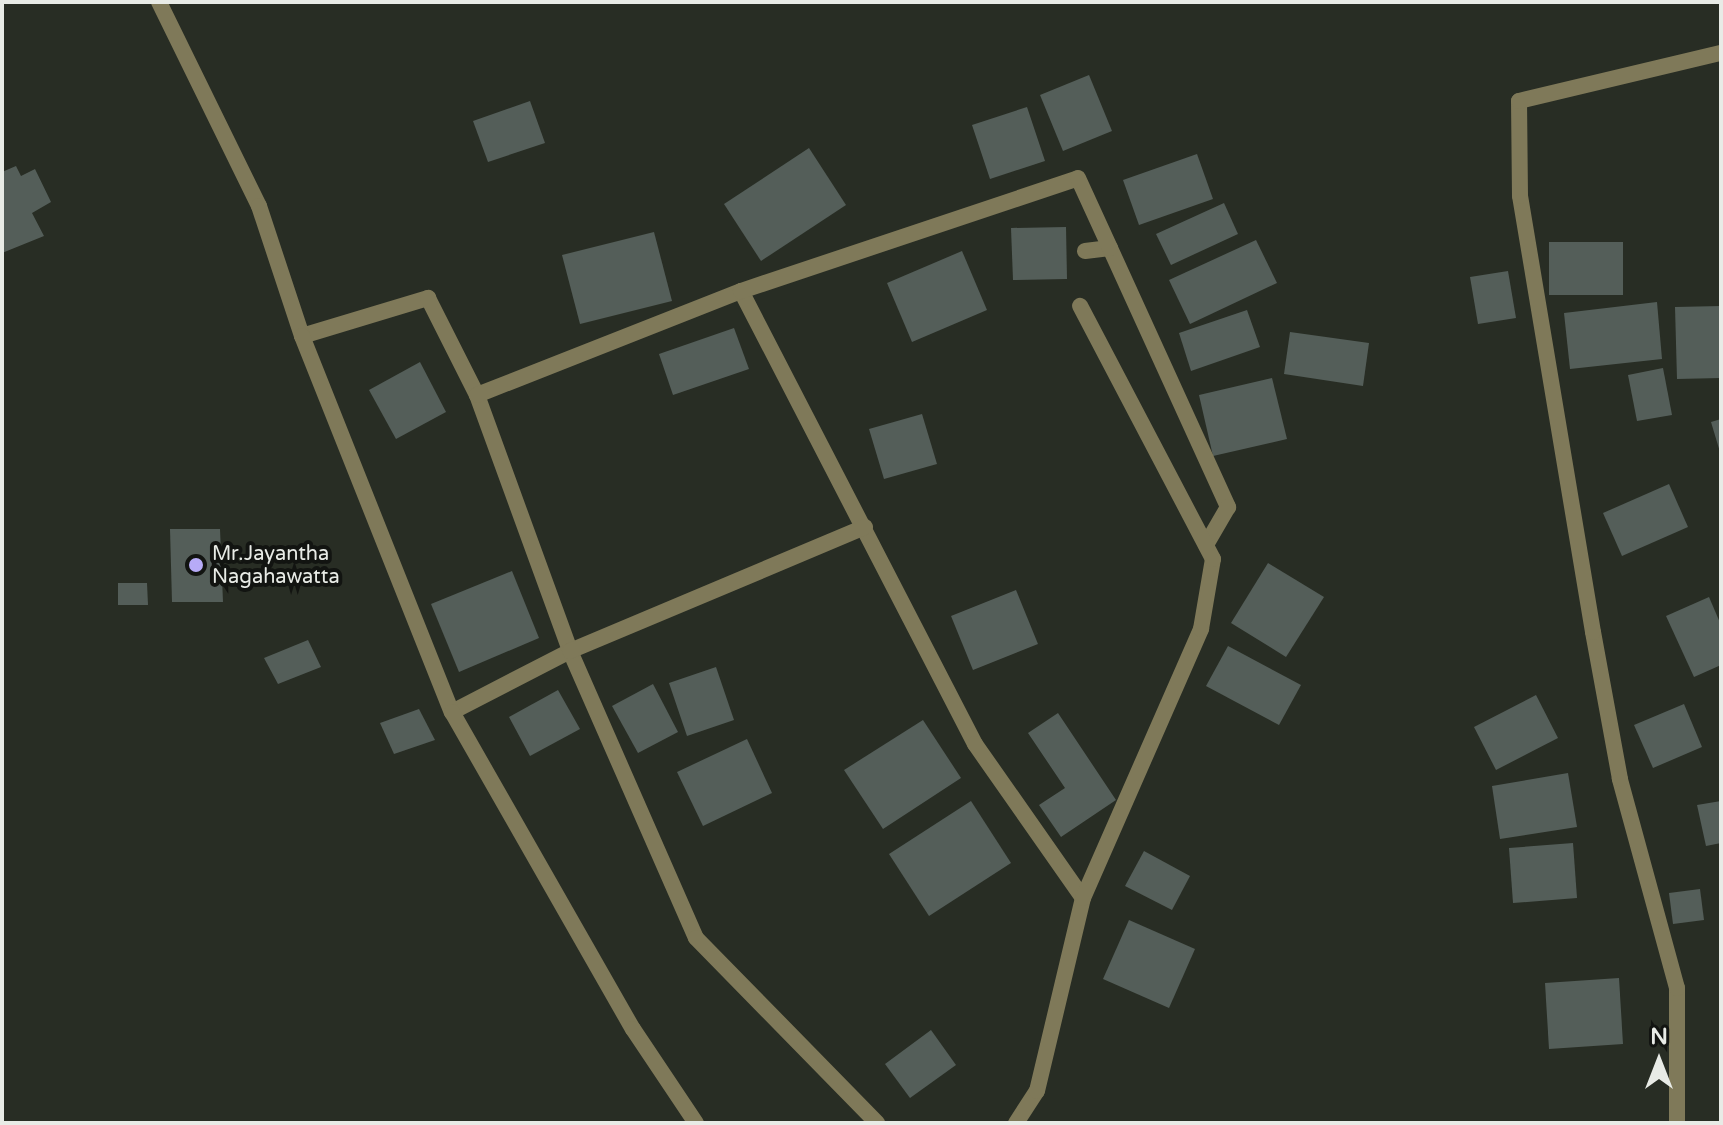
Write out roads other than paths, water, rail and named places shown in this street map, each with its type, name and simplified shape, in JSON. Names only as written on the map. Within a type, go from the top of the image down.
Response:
[{"type":"street","points":[[159,2],[259,206],[302,336],[452,712],[696,1123]]},
{"type":"street","points":[[1677,1123],[1677,988],[1620,779],[1593,632],[1520,196],[1519,101],[1721,53]]},
{"type":"street","points":[[477,395],[741,291],[1078,178],[1228,507],[1206,545]]},
{"type":"street","points":[[1085,251],[1110,248]]},
{"type":"street","points":[[741,291],[975,744],[1083,898]]},
{"type":"street","points":[[302,336],[428,298],[477,395],[570,651],[696,938],[877,1123]]},
{"type":"street","points":[[1016,1123],[1037,1091],[1083,898],[1201,629],[1213,559],[1080,306]]},
{"type":"street","points":[[452,712],[570,651],[865,527]]},
{"type":"place","name":"Mr.Jayantha Nagahawatta","points":[[196,565]]}]
